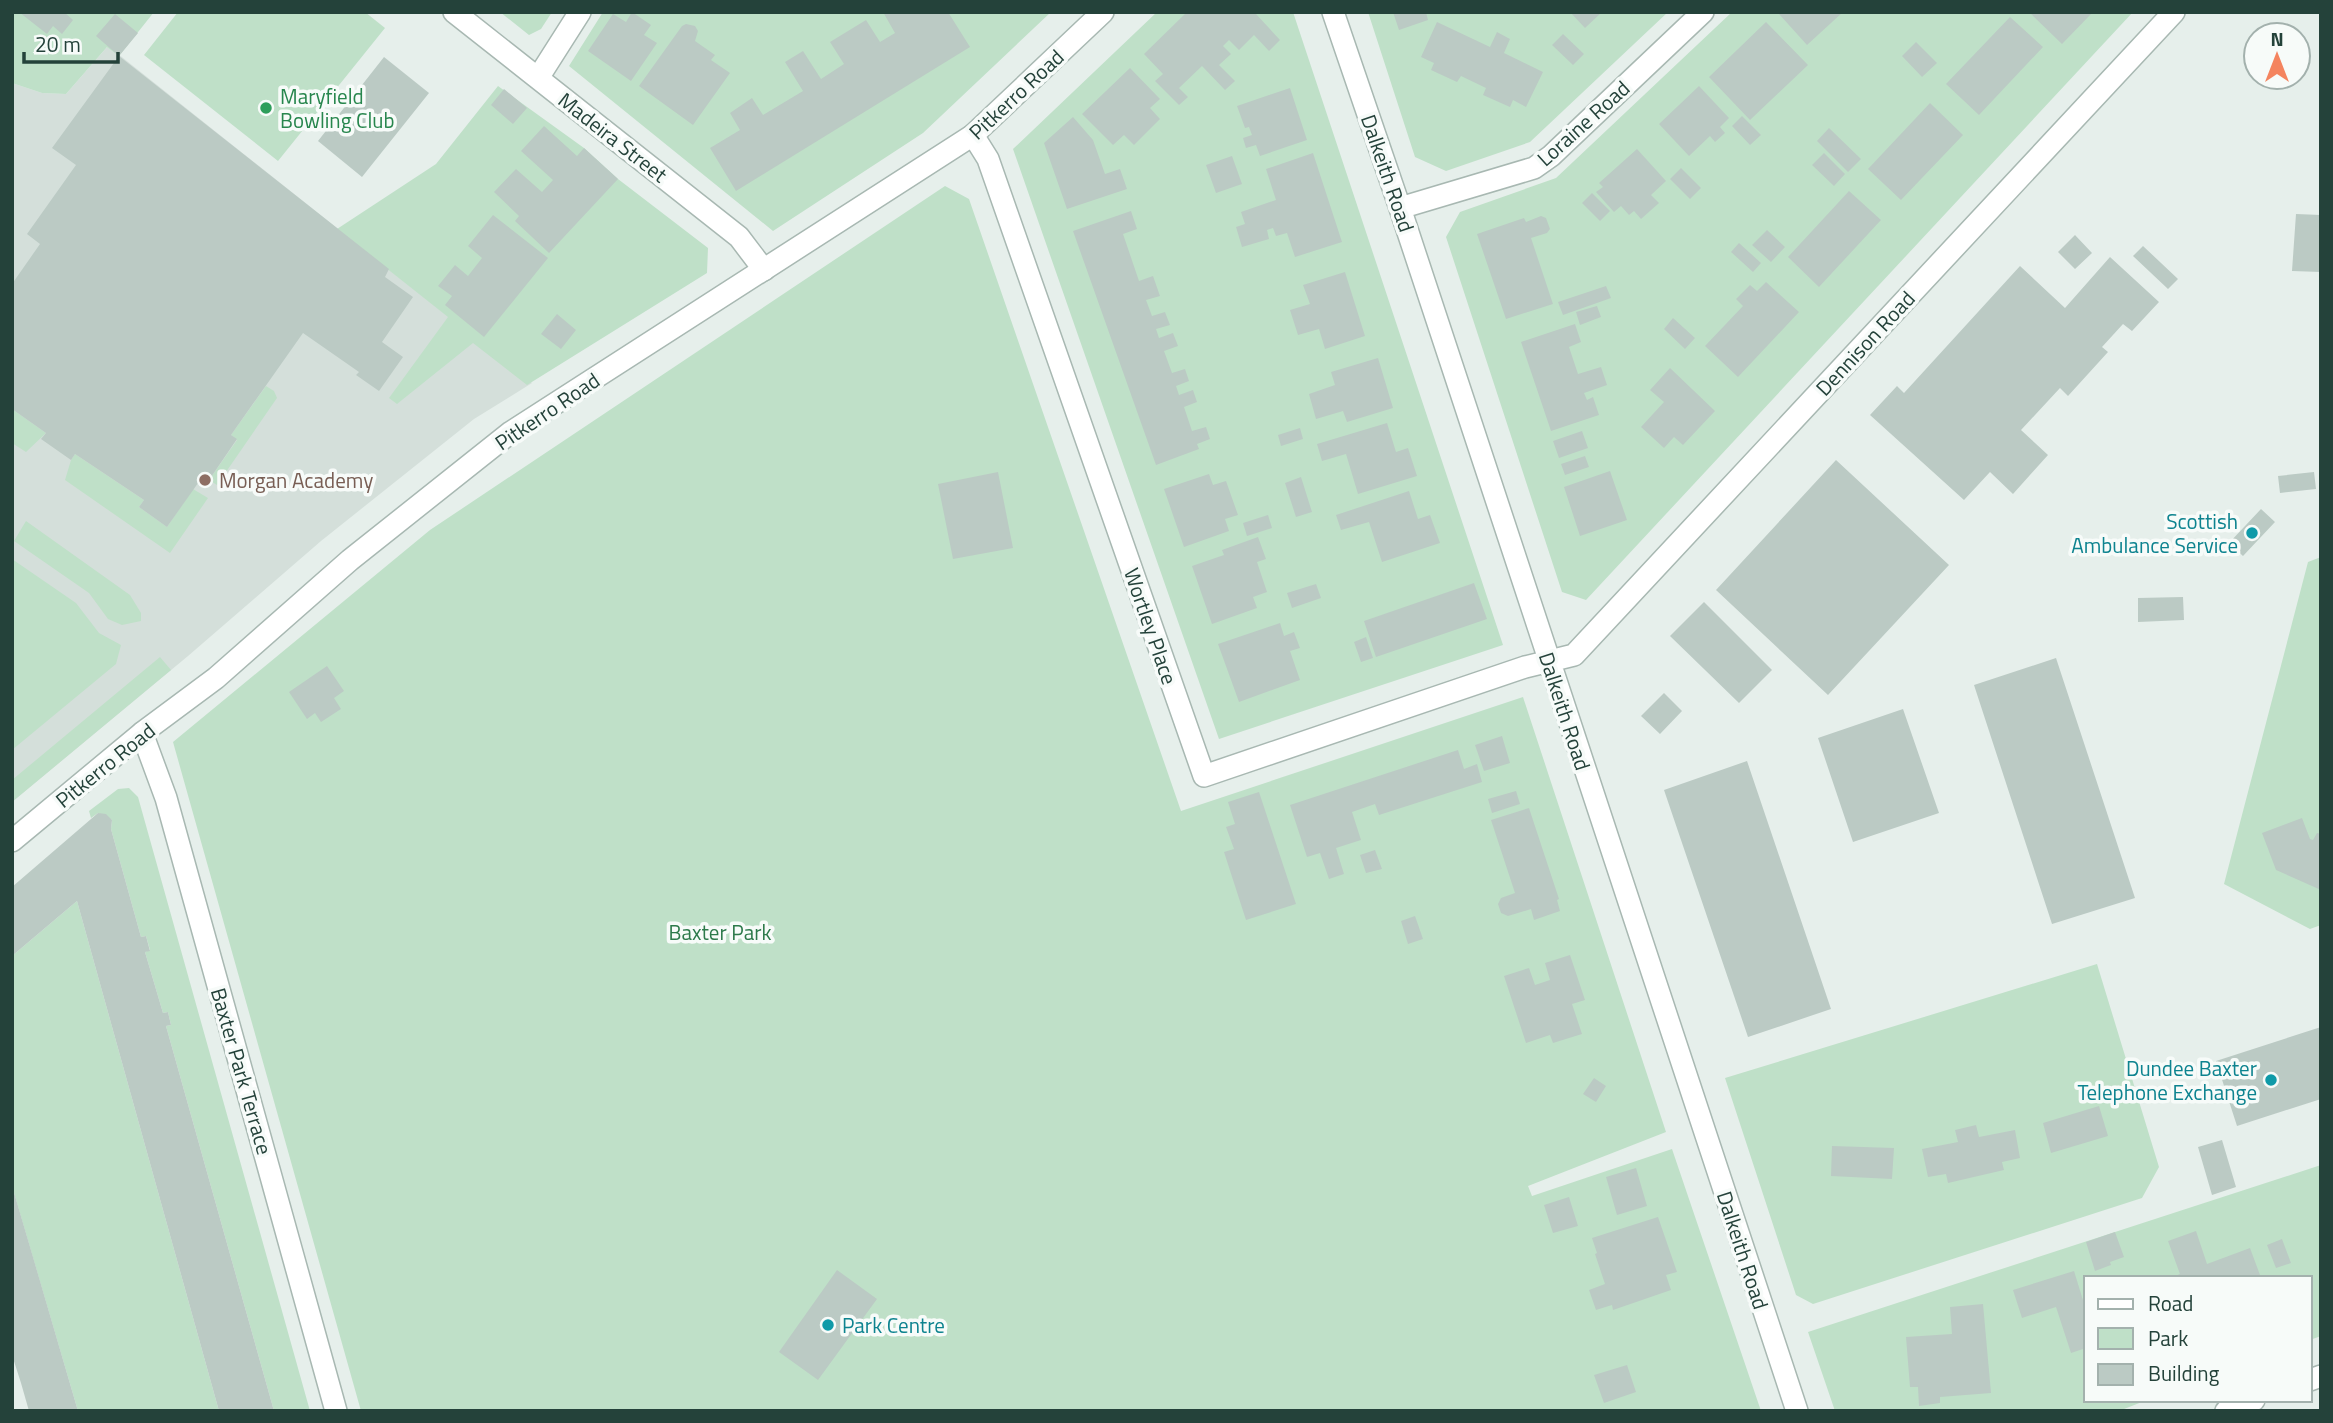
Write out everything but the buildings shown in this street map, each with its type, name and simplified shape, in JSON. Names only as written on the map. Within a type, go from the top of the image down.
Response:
[{"type":"street","name":"Madeira Street","points":[[454,12],[739,237],[764,270]]},
{"type":"street","points":[[538,78],[580,12]]},
{"type":"street","name":"Pitkerro Road","points":[[12,841],[142,733],[216,678],[350,560],[511,432],[974,135],[1103,12]]},
{"type":"street","name":"Dalkeith Road","points":[[1333,12],[1797,1411]]},
{"type":"street","name":"Loraine Road","points":[[1400,208],[1534,168],[1551,156],[1703,12]]},
{"type":"street","name":"Dennison Road","points":[[1549,661],[1574,655],[2174,12]]},
{"type":"street","name":"Wortley Place","points":[[974,135],[988,159],[1204,776],[1549,661]]},
{"type":"street","name":"Baxter Park Terrace","points":[[142,733],[166,798],[336,1411]]},
{"type":"street","points":[[2226,1411],[2249,1402]]},
{"type":"shaded area","name":"Morgan Academy","points":[[108,46],[532,383],[474,419],[321,541],[12,802],[12,83],[42,93],[66,94]]},
{"type":"green space","points":[[12,12],[154,12],[119,56],[107,47],[66,94],[42,93],[12,83]]},
{"type":"green space","name":"Maryfield Bowling Club","points":[[178,12],[365,12],[385,28],[278,161],[144,55]]},
{"type":"green space","points":[[500,12],[552,12],[541,29],[529,35]]},
{"type":"green space","points":[[603,12],[1051,12],[923,133],[773,231],[569,66]]},
{"type":"green space","points":[[1157,12],[1293,12],[1503,645],[1219,739],[1013,149]]},
{"type":"green space","points":[[1368,12],[1668,12],[1530,142],[1446,171],[1415,157]]},
{"type":"green space","points":[[1732,12],[2133,12],[1586,600],[1562,592],[1446,237],[1460,212],[1556,178]]},
{"type":"green space","points":[[498,86],[584,148],[618,179],[708,248],[707,273],[527,385],[473,343],[397,404],[389,398],[448,317],[337,229],[436,164]]},
{"type":"green space","name":"Baxter Park","points":[[945,186],[969,199],[1181,811],[1523,697],[1666,1132],[1528,1186],[1532,1196],[1672,1149],[1761,1411],[361,1411],[173,742],[430,530]]},
{"type":"green space","points":[[266,386],[274,391],[277,398],[217,485],[209,480],[237,440],[231,435]]},
{"type":"green space","points":[[12,409],[46,433],[26,452],[12,443]]},
{"type":"green space","points":[[75,454],[144,500],[139,507],[167,527],[193,489],[208,498],[170,553],[65,480]]},
{"type":"green space","points":[[26,521],[130,595],[141,613],[141,621],[122,625],[108,619],[89,593],[14,541]]},
{"type":"green space","points":[[2321,557],[2321,925],[2310,929],[2224,884],[2308,562]]},
{"type":"green space","points":[[12,559],[76,603],[99,633],[121,645],[116,664],[12,750]]},
{"type":"green space","points":[[160,657],[171,670],[12,802],[12,780]]},
{"type":"green space","points":[[129,788],[138,797],[310,1411],[274,1411],[166,1026],[171,1025],[168,1012],[163,1013],[145,952],[150,950],[146,936],[141,937],[111,829],[112,820],[98,813],[91,818],[89,811],[118,789]]},
{"type":"green space","points":[[77,901],[219,1411],[78,1411],[12,1186],[12,956]]},
{"type":"green space","points":[[2097,964],[2159,1167],[2142,1198],[1813,1304],[1796,1295],[1725,1078]]},
{"type":"green space","points":[[2321,1165],[2321,1336],[2312,1339],[2312,1276],[2084,1276],[2084,1402],[2142,1402],[2119,1411],[1835,1411],[1808,1332]]},
{"type":"place","name":"Maryfield Bowling Club","points":[[266,108]]},
{"type":"place","name":"Morgan Academy","points":[[205,480]]},
{"type":"place","name":"Scottish Ambulance Service","points":[[2252,533]]},
{"type":"place","name":"Dundee Baxter Telephone Exchange","points":[[2271,1080]]},
{"type":"place","name":"Park Centre","points":[[828,1325]]}]
